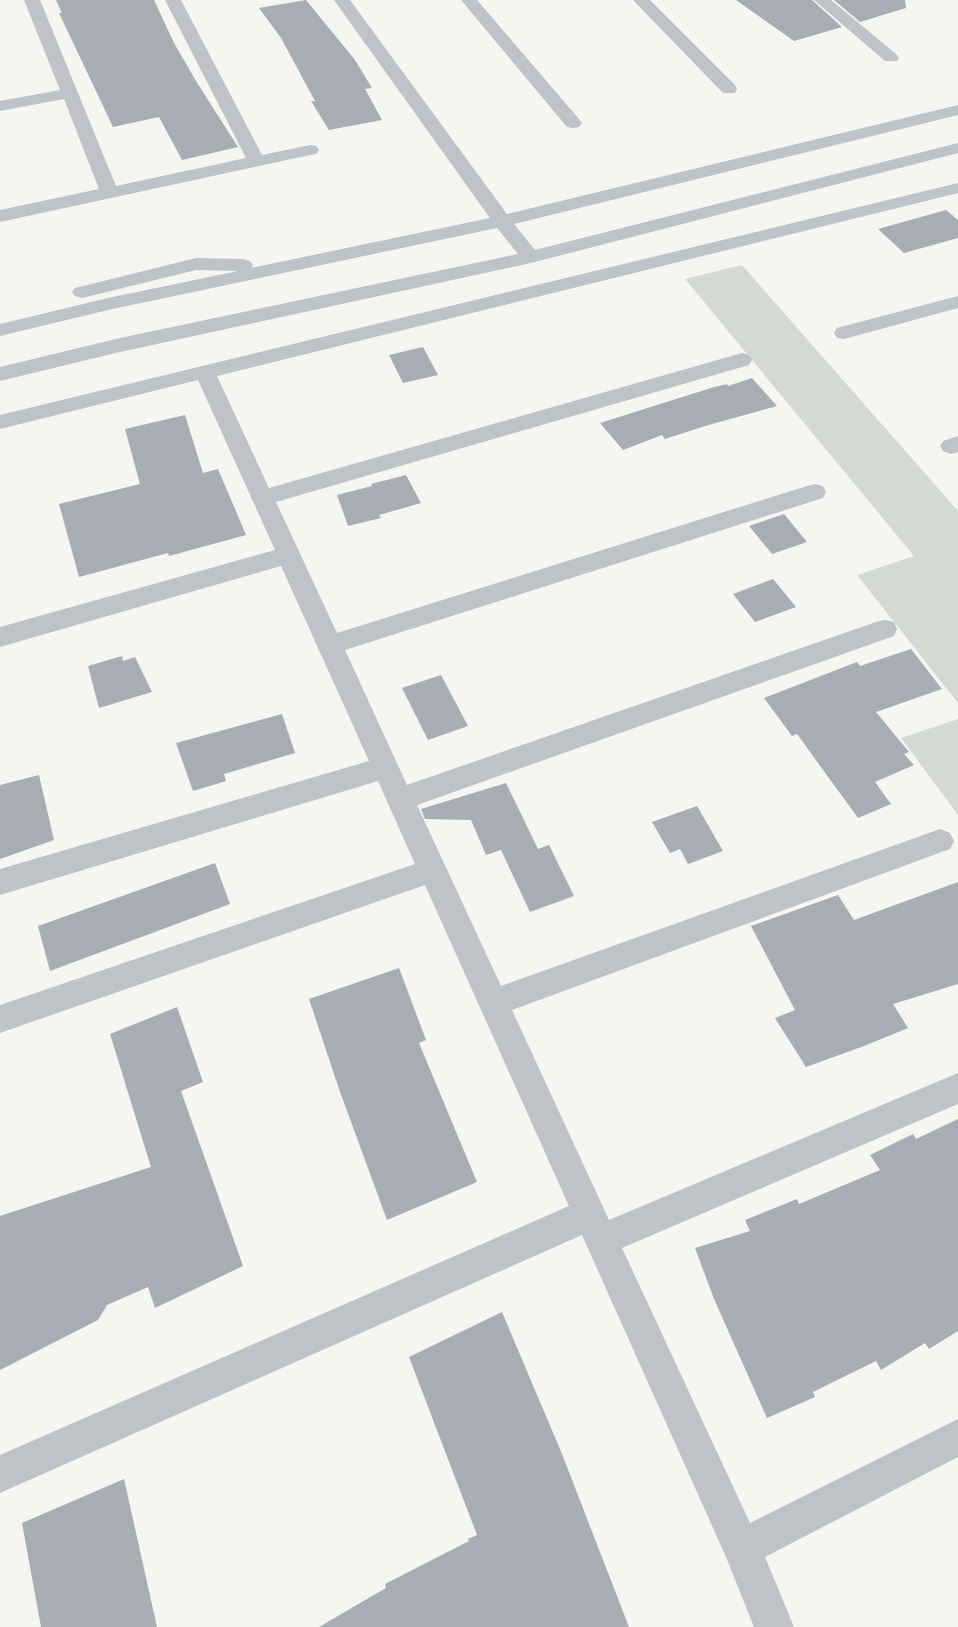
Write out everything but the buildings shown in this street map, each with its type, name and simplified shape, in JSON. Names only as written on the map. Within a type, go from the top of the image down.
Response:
[{"type":"street","points":[[32,0],[110,193]]},
{"type":"street","points":[[173,0],[256,161]]},
{"type":"street","points":[[342,0],[502,221],[531,257]]},
{"type":"street","points":[[469,0],[573,123]]},
{"type":"street","points":[[641,0],[729,89]]},
{"type":"street","points":[[822,0],[891,58]]},
{"type":"street","points":[[0,106],[70,93]]},
{"type":"street","points":[[7,328],[85,290],[196,264],[293,266],[502,221],[958,110]]},
{"type":"street","points":[[0,374],[52,361],[127,361],[245,332],[308,305],[531,257],[958,148]]},
{"type":"street","points":[[0,216],[310,150]]},
{"type":"street","points":[[0,422],[958,188]]},
{"type":"street","points":[[844,333],[958,302]]},
{"type":"street","points":[[263,498],[742,360]]},
{"type":"street","points":[[205,372],[742,1548],[774,1627]]},
{"type":"street","points":[[330,645],[815,492]]},
{"type":"street","points":[[0,637],[289,555]]},
{"type":"street","points":[[400,799],[885,629]]},
{"type":"street","points":[[0,882],[386,767]]},
{"type":"street","points":[[493,1003],[940,841]]},
{"type":"street","points":[[0,1020],[432,870]]},
{"type":"street","points":[[0,1474],[596,1227],[958,1088]]},
{"type":"street","points":[[742,1548],[958,1437]]},
{"type":"shaded area","points":[[742,265],[958,511],[958,703],[857,575],[914,556],[685,279]]},
{"type":"shaded area","points":[[958,719],[958,815],[901,738]]}]
